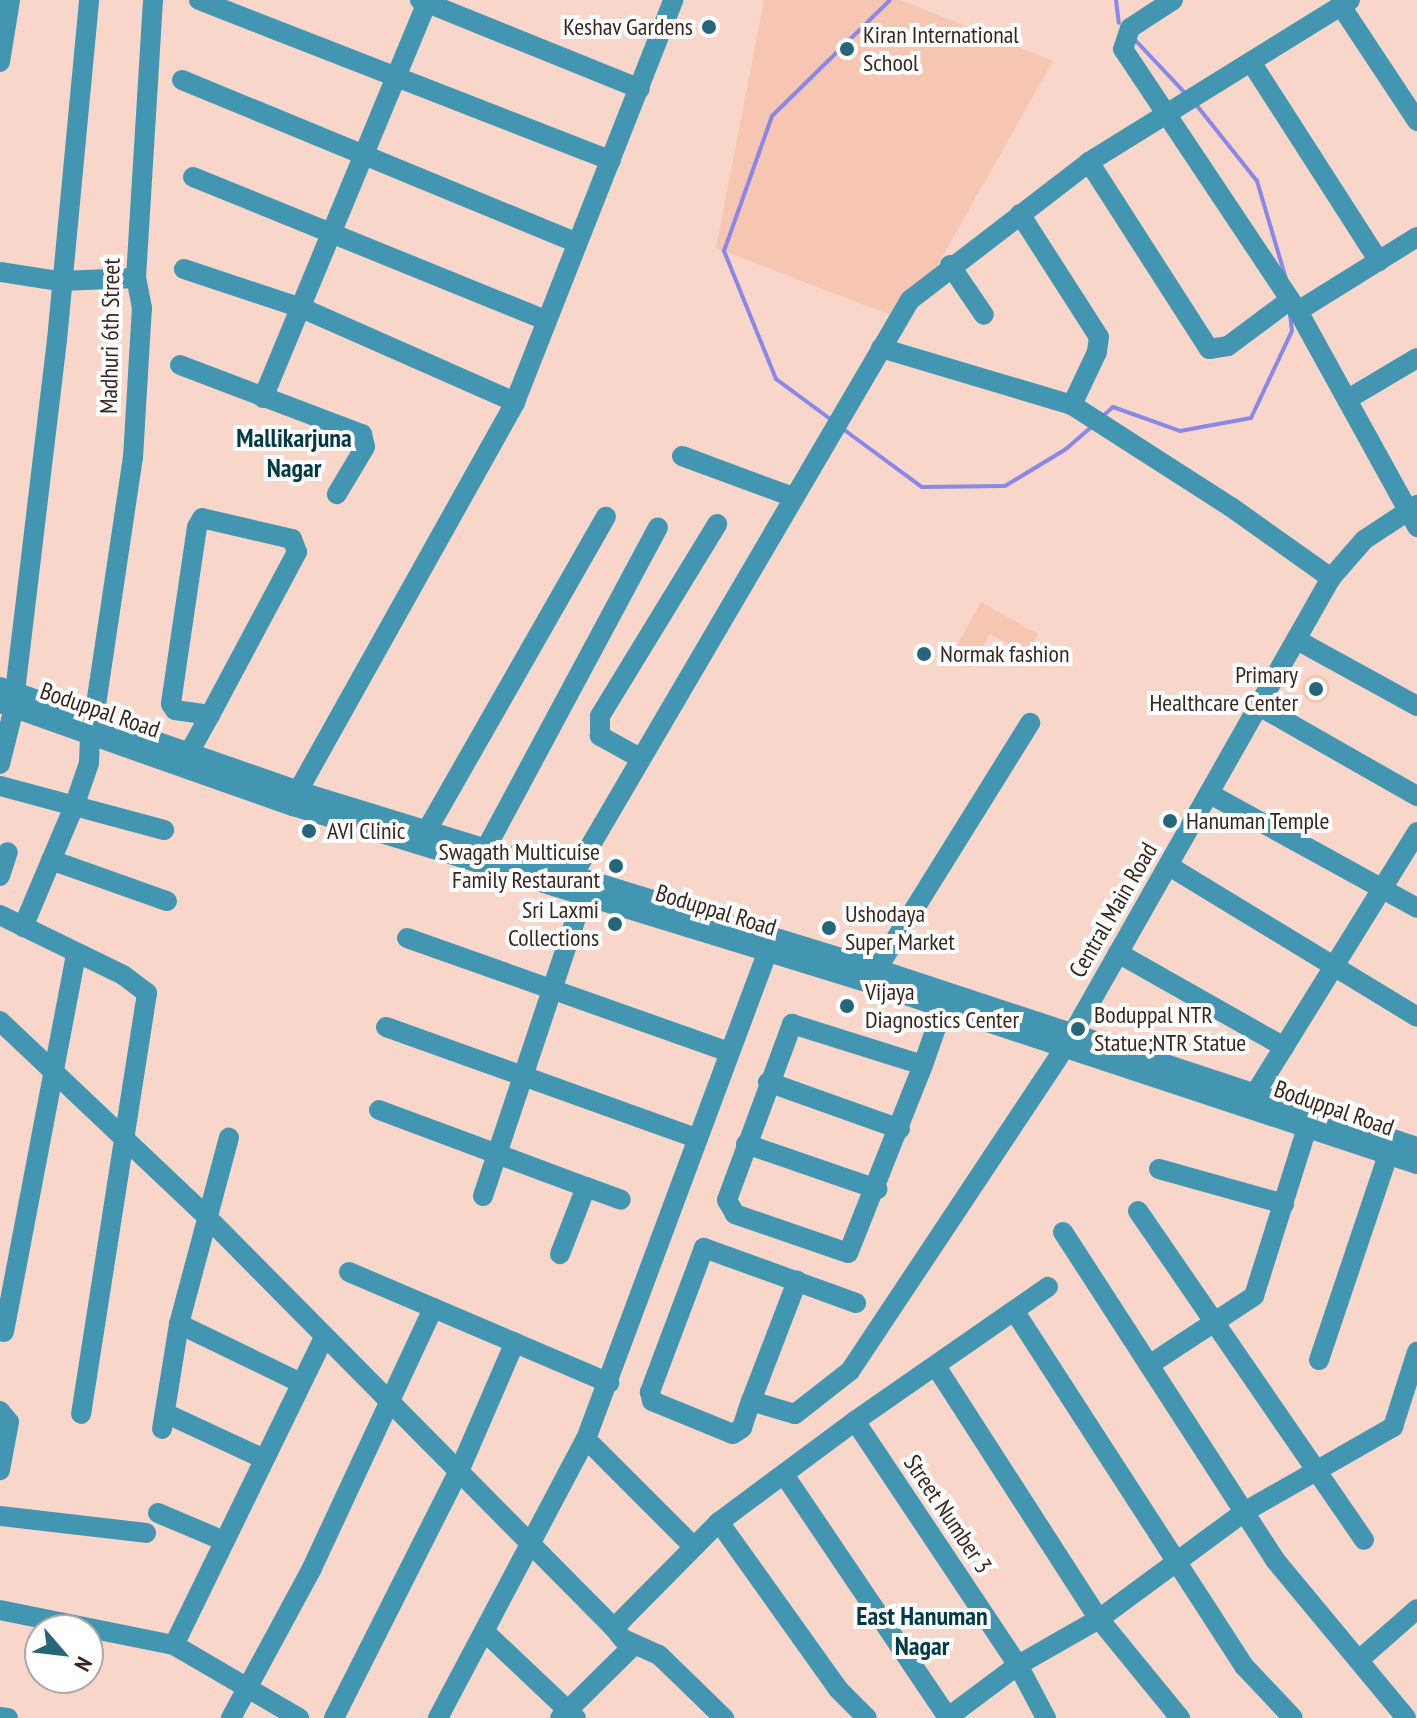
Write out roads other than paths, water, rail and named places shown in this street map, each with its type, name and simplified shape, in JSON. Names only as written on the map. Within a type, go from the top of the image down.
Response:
[{"type":"street","points":[[0,63],[10,0]]},
{"type":"street","points":[[0,764],[57,340],[59,281],[89,0]]},
{"type":"street","name":"Madhuri 6th Street","points":[[23,927],[89,763],[133,458],[142,308],[136,278],[153,0]]},
{"type":"street","points":[[199,0],[611,161]]},
{"type":"street","points":[[298,791],[515,402],[575,242],[611,161],[673,0]]},
{"type":"street","points":[[1173,0],[1139,20],[1123,40],[1129,61],[1161,113],[1294,305],[1414,514]]},
{"type":"street","points":[[263,398],[304,309],[366,158],[425,1],[640,89]]},
{"type":"street","points":[[483,1196],[554,992],[581,885],[640,758],[910,300],[950,265],[1089,162],[1161,113],[1346,3],[1417,121]]},
{"type":"street","points":[[1251,62],[1379,261]]},
{"type":"street","points":[[182,80],[575,242]]},
{"type":"street","points":[[1089,162],[1209,349],[1228,346],[1294,305],[1379,261],[1417,237]]},
{"type":"street","points":[[193,177],[546,320]]},
{"type":"street","points":[[1020,214],[1099,337],[1097,352],[1072,405]]},
{"type":"street","points":[[950,265],[984,315]]},
{"type":"street","points":[[184,269],[304,309],[515,402]]},
{"type":"street","points":[[0,272],[59,281],[136,278]]},
{"type":"street","points":[[881,348],[1028,388],[1072,405],[1231,507],[1331,578]]},
{"type":"street","points":[[1348,399],[1417,358]]},
{"type":"street","points":[[180,365],[367,439],[337,494]]},
{"type":"street","points":[[682,456],[793,497]]},
{"type":"street","name":"Central Main Road","points":[[751,1401],[795,1414],[850,1371],[1068,1040],[1331,578],[1364,540],[1414,514]]},
{"type":"street","points":[[426,832],[606,517]]},
{"type":"street","points":[[175,752],[210,715],[297,552],[292,539],[202,518],[171,704],[175,710],[210,715]]},
{"type":"street","points":[[640,758],[600,736],[600,716],[717,524]]},
{"type":"street","points":[[485,850],[658,528]]},
{"type":"street","points":[[1297,640],[1417,706]]},
{"type":"street","name":"Boduppal Road","points":[[7,698],[485,850],[767,953],[943,1008],[1256,1092],[1417,1147]]},
{"type":"street","points":[[1259,706],[1417,796]]},
{"type":"street","points":[[877,969],[1030,723]]},
{"type":"street","name":"Boduppal Road","points":[[175,752],[581,885],[877,969],[1417,1164]]},
{"type":"street","points":[[0,786],[164,830]]},
{"type":"street","points":[[1210,794],[1417,908]]},
{"type":"street","points":[[1256,1092],[1380,887],[1417,832]]},
{"type":"street","points":[[0,876],[8,852]]},
{"type":"street","points":[[51,860],[167,901]]},
{"type":"street","points":[[1169,866],[1332,970],[1417,1017]]},
{"type":"street","points":[[0,915],[123,975],[147,993],[81,1414]]},
{"type":"street","points":[[407,938],[729,1052]]},
{"type":"street","points":[[4,1332],[25,1242],[51,1074],[76,953]]},
{"type":"street","points":[[438,1718],[486,1633],[586,1439],[767,953]]},
{"type":"street","points":[[1118,953],[1284,1047]]},
{"type":"street","points":[[923,1065],[792,1024],[746,1144],[727,1200],[729,1208],[839,1252],[854,1247],[900,1129],[923,1065],[943,1008]]},
{"type":"street","points":[[0,1021],[51,1074],[206,1216],[323,1339],[460,1469],[614,1628],[634,1645],[659,1655],[724,1718]]},
{"type":"street","points":[[386,1027],[698,1139]]},
{"type":"street","points":[[768,1082],[900,1129]]},
{"type":"street","points":[[379,1110],[621,1200]]},
{"type":"street","points":[[1149,1365],[1254,1296],[1308,1125]]},
{"type":"street","points":[[229,1138],[179,1324],[164,1421],[264,1459]]},
{"type":"street","points":[[746,1144],[877,1189]]},
{"type":"street","points":[[1319,1360],[1388,1155]]},
{"type":"street","points":[[1159,1169],[1284,1204]]},
{"type":"street","points":[[560,1254],[586,1187]]},
{"type":"street","points":[[1138,1211],[1364,1540]]},
{"type":"street","points":[[1063,1232],[1275,1560],[1406,1718]]},
{"type":"street","points":[[797,1281],[742,1428],[733,1434],[658,1406],[650,1392],[704,1248],[797,1281],[856,1303]]},
{"type":"street","points":[[349,1272],[609,1383]]},
{"type":"street","points":[[614,1628],[692,1545],[719,1522],[785,1476],[855,1421],[937,1368],[1048,1287]]},
{"type":"street","points":[[231,1718],[390,1405],[433,1308]]},
{"type":"street","points":[[1015,1312],[1179,1560],[1244,1666],[1293,1718]]},
{"type":"street","points":[[179,1324],[301,1383]]},
{"type":"street","points":[[174,1645],[323,1339]]},
{"type":"street","points":[[334,1718],[460,1469],[515,1342]]},
{"type":"street","points":[[785,1476],[947,1718],[1018,1665],[1099,1619],[1244,1512],[1315,1467],[1393,1427],[1417,1352]]},
{"type":"street","points":[[937,1368],[1099,1619],[1180,1718]]},
{"type":"street","points":[[0,1411],[9,1422],[0,1470]]},
{"type":"street","name":"Street Number 3","points":[[855,1421],[1018,1665],[1046,1718]]},
{"type":"street","points":[[586,1439],[692,1545]]},
{"type":"street","points":[[158,1513],[224,1541]]},
{"type":"street","points":[[0,1516],[146,1533]]},
{"type":"street","points":[[719,1522],[838,1689],[867,1718]]},
{"type":"street","points":[[1359,1660],[1417,1609]]},
{"type":"street","points":[[0,1610],[174,1645],[299,1718]]},
{"type":"street","points":[[486,1633],[567,1715],[634,1645]]},
{"type":"street","points":[[0,1717],[8,1718]]},
{"type":"waterway","points":[[833,421],[776,379],[724,251],[772,116],[890,0]]},
{"type":"waterway","points":[[1116,0],[1119,23]]},
{"type":"waterway","points":[[1136,41],[1185,93]]},
{"type":"waterway","points":[[1194,102],[1257,181],[1286,279]]},
{"type":"waterway","points":[[1101,418],[1113,407],[1180,431],[1251,418],[1292,331],[1290,315]]},
{"type":"waterway","points":[[843,429],[922,487],[1005,486],[1066,449],[1092,426]]},
{"type":"place","name":"Keshav Gardens","points":[[709,27]]},
{"type":"place","name":"Kiran International School","points":[[847,49]]},
{"type":"place","name":"Normak fashion","points":[[924,654]]},
{"type":"place","name":"Primary Healthcare Center","points":[[1316,689]]},
{"type":"place","name":"Hanuman Temple","points":[[1170,821]]},
{"type":"place","name":"AVI Clinic","points":[[309,831]]},
{"type":"place","name":"Swagath Multicuise Family Restaurant","points":[[616,866]]},
{"type":"place","name":"Sri Laxmi Collections","points":[[615,924]]},
{"type":"place","name":"Ushodaya Super Market","points":[[829,928]]},
{"type":"place","name":"Vijaya Diagnostics Center","points":[[847,1006]]},
{"type":"place","name":"Boduppal NTR Statue;NTR Statue","points":[[1078,1029]]},
{"type":"district","name":"Mallikarjuna Nagar","points":[[294,453]]},
{"type":"district","name":"East Hanuman Nagar","points":[[922,1631]]}]
